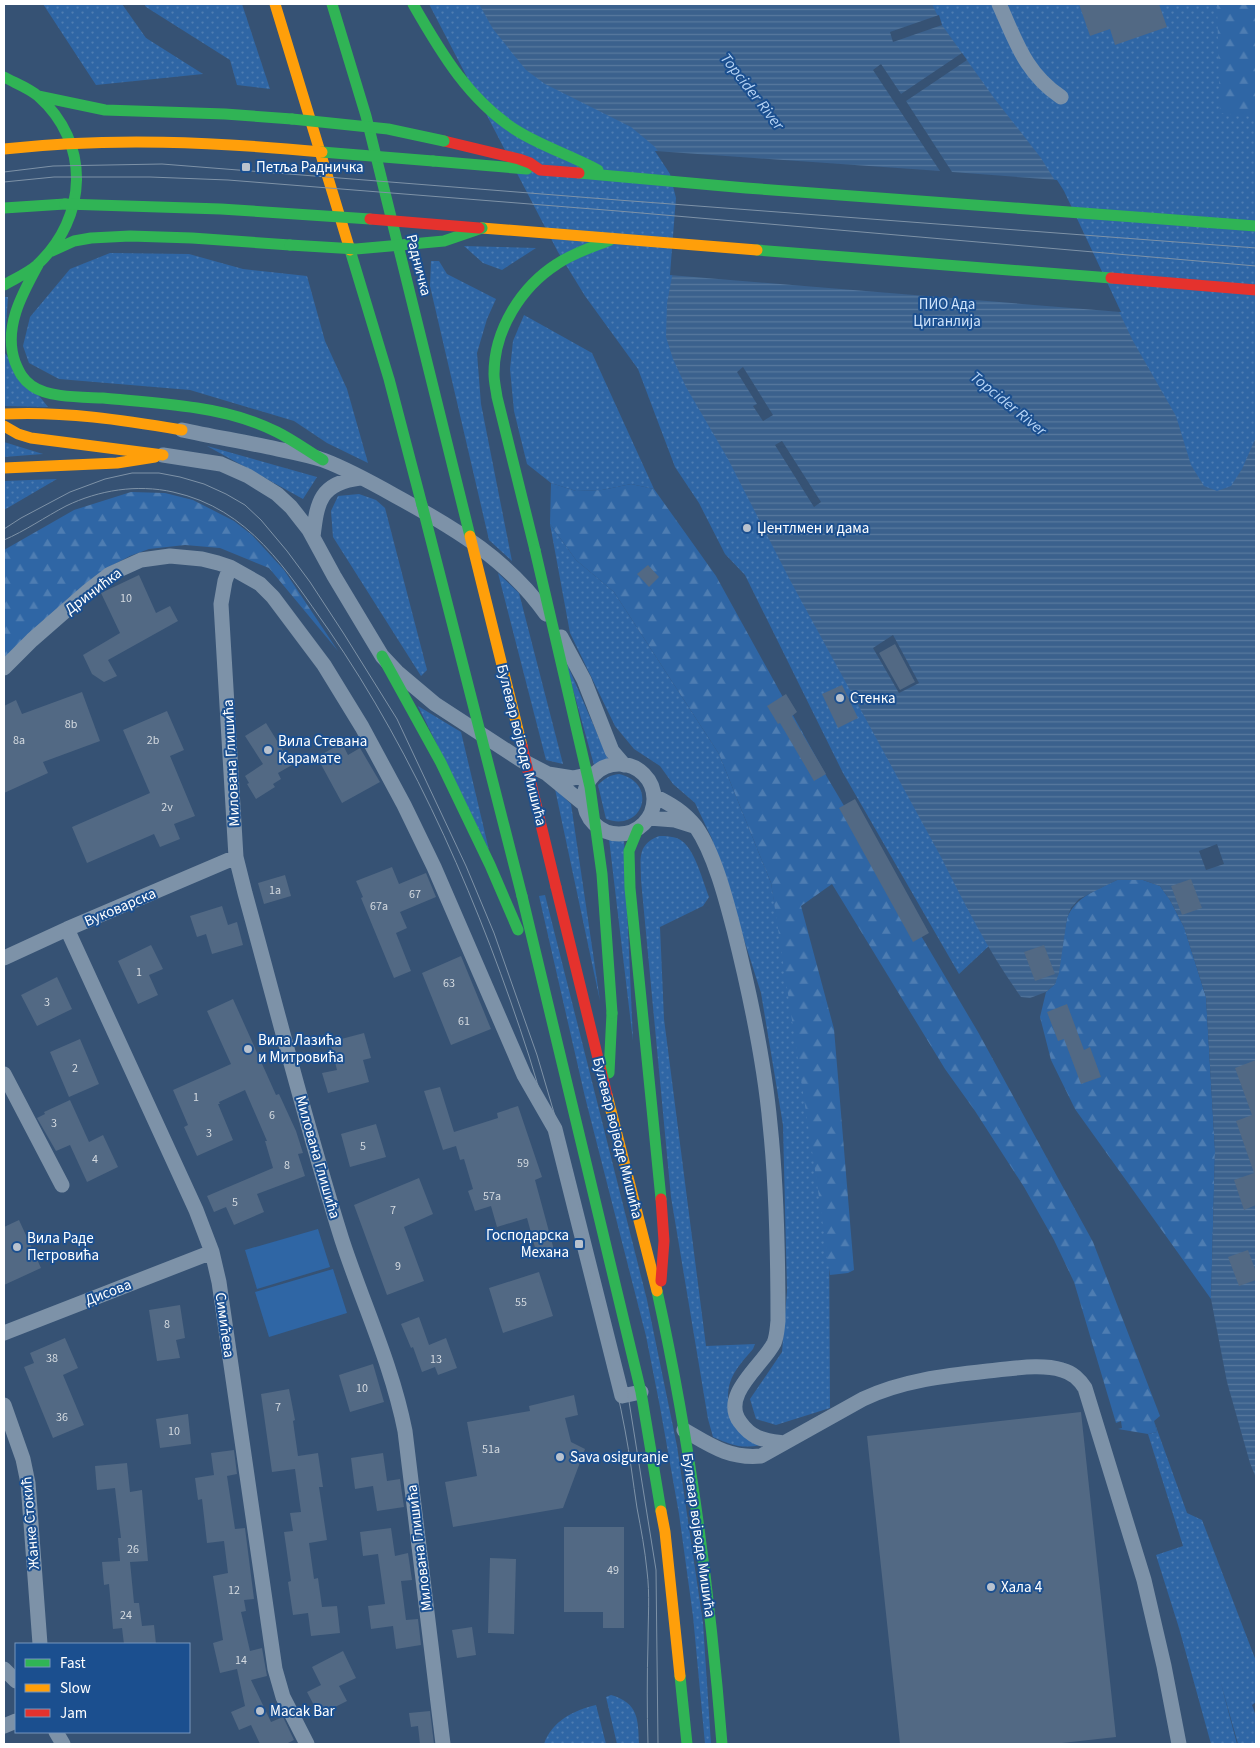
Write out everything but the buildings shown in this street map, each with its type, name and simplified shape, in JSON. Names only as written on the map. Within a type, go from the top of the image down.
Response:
[{"type":"main road","points":[[275,4],[386,370],[418,506],[522,896],[641,1392],[665,1532],[687,1744]]},
{"type":"main road","name":"Радничка","points":[[332,4],[366,116],[470,536]]},
{"type":"main road","points":[[413,4],[458,77],[471,94],[491,112],[517,131],[610,177]]},
{"type":"main road","points":[[4,77],[20,84],[38,96],[51,110],[62,125],[70,142],[76,170],[76,199],[71,218],[63,235],[52,251],[38,265],[22,277],[4,285]]},
{"type":"main road","points":[[38,96],[105,110],[225,114],[382,127],[519,159],[530,163],[540,170]]},
{"type":"main road","points":[[4,148],[91,141],[188,143],[276,148],[766,190],[1256,226]]},
{"type":"main road","points":[[4,208],[65,204],[172,205],[225,208],[1256,290]]},
{"type":"main road","points":[[52,251],[74,242],[91,238],[130,236],[192,238],[356,249],[444,241],[482,228]]},
{"type":"main road","points":[[607,1097],[612,1013],[602,874],[590,788],[497,397],[494,375],[496,353],[502,332],[510,314],[534,282],[549,269],[586,249],[613,238]]},
{"type":"main road","points":[[38,265],[19,301],[11,326],[10,343],[19,372],[27,383],[36,390],[51,394],[181,405],[237,417],[276,432],[323,460]]},
{"type":"main road","points":[[4,414],[25,412],[63,414],[130,421],[182,430]]},
{"type":"main road","points":[[4,426],[18,434],[32,438],[163,455]]},
{"type":"main road","points":[[4,468],[128,462],[163,455]]},
{"type":"main road","name":"Булевар војводе Мишића","points":[[470,536],[607,1097],[659,1301],[684,1430],[698,1521],[715,1656],[722,1744]]},
{"type":"main road","points":[[382,656],[441,763],[490,865],[517,927],[553,1025]]},
{"type":"main road","points":[[643,823],[630,841],[630,888],[658,1157],[664,1242],[659,1301]]},
{"type":"street","points":[[999,4],[1029,67],[1037,78],[1061,97]]},
{"type":"street","points":[[182,430],[323,460],[418,506],[476,544],[497,560],[529,591],[561,636],[584,680],[612,751],[624,765]]},
{"type":"street","points":[[163,455],[221,464],[248,476],[277,494],[303,522],[382,656],[397,672],[421,693],[458,719],[546,773],[585,805]]},
{"type":"street","points":[[313,537],[316,511],[323,494],[336,484],[360,478]]},
{"type":"street","name":"Дринићка","points":[[4,668],[32,640],[88,591],[120,569],[141,560],[170,556],[202,559],[230,567]]},
{"type":"street","points":[[230,567],[260,584],[273,597],[324,665],[362,727],[417,832],[434,867],[524,1076],[555,1129],[622,1396],[641,1392]]},
{"type":"street","name":"Милована Глишића","points":[[230,567],[223,587],[221,604],[236,857],[340,1232],[384,1352],[402,1414],[443,1744]]},
{"type":"street","points":[[624,765],[633,767],[647,779],[652,787],[654,804],[643,823],[629,832],[619,834],[601,828],[588,814],[585,805],[587,788],[596,774],[604,768],[624,765]]},
{"type":"street","points":[[546,773],[573,778],[596,774]]},
{"type":"street","points":[[654,796],[681,811],[696,827],[703,838],[729,913],[754,1016],[770,1123],[778,1274],[777,1334],[773,1344],[740,1389],[736,1398],[735,1408],[737,1419],[750,1434],[760,1439],[783,1443]]},
{"type":"street","points":[[643,823],[675,820],[696,827]]},
{"type":"street","name":"Вуковарска","points":[[4,958],[236,857]]},
{"type":"street","name":"Симићева","points":[[67,929],[196,1210],[212,1252],[219,1282],[275,1669],[283,1697],[307,1744]]},
{"type":"street","points":[[4,1074],[62,1185]]},
{"type":"street","name":"Дисова","points":[[4,1333],[212,1252]]},
{"type":"street","points":[[684,1430],[720,1451],[749,1457],[761,1456],[863,1399],[910,1382],[1024,1368],[1061,1370],[1074,1376],[1085,1388],[1144,1580],[1164,1666],[1179,1744]]},
{"type":"street","name":"Жанке Стокић","points":[[4,1405],[23,1459],[28,1483],[40,1643]]},
{"type":"street","points":[[4,1669],[15,1680]]},
{"type":"green space","points":[[43,4],[122,4],[146,38],[203,74],[96,85]]},
{"type":"green space","points":[[144,4],[242,4],[270,89],[237,85],[230,60]]},
{"type":"green space","name":"ПИО Ада Циганлија","points":[[429,4],[1256,4],[1256,696],[959,974],[843,773],[745,575],[725,554],[699,503],[675,467],[638,369],[585,296],[558,252]]},
{"type":"green space","points":[[1217,4],[1256,4],[1256,117],[1220,113]]},
{"type":"green space","points":[[464,246],[536,248],[502,270],[483,263]]},
{"type":"green space","points":[[110,253],[189,254],[243,269],[307,276],[325,341],[347,389],[368,463],[327,443],[294,421],[190,390],[59,379],[29,363],[23,346],[30,317],[70,269]]},
{"type":"green space","points":[[431,261],[439,261],[447,274],[496,299],[487,319],[477,353],[481,404],[512,561],[489,540],[430,286]]},
{"type":"green space","points":[[4,297],[8,297],[4,352]]},
{"type":"green space","points":[[524,315],[592,353],[654,489],[631,484],[602,490],[576,491],[551,483],[527,464],[514,411],[510,369],[513,341]]},
{"type":"green space","points":[[4,352],[48,407],[4,406]]},
{"type":"green space","points":[[4,442],[43,454],[4,457]]},
{"type":"green space","points":[[207,446],[317,477],[303,499]]},
{"type":"green space","points":[[57,479],[4,510],[4,481]]},
{"type":"green space","points":[[551,483],[576,491],[602,490],[631,484],[654,489],[716,576],[827,777],[978,1032],[1093,1242],[1160,1416],[1154,1421],[1157,1432],[1148,1434],[1118,1429],[1122,1428],[1121,1421],[1116,1423],[1074,1282],[1054,1240],[1024,1187],[975,1111],[945,1069],[832,884],[801,906],[834,1029],[854,1270],[848,1273],[830,1275],[771,883],[719,754],[614,592],[576,560],[550,524]]},
{"type":"green space","points":[[131,492],[165,493],[193,500],[234,521],[252,535],[284,570],[338,651],[269,568],[220,548],[185,545],[149,549],[107,568],[4,664],[4,550],[74,510]]},
{"type":"green space","points":[[359,494],[376,500],[385,508],[427,670],[421,676],[333,537],[331,511],[338,496]]},
{"type":"green space","points":[[550,524],[576,560],[614,592],[719,754],[771,883],[829,1221],[830,1408],[776,1425],[756,1419],[750,1399],[782,1352],[787,1291],[783,1125],[761,993],[712,839],[695,803],[673,784],[660,766],[634,749],[615,726],[570,633]]},
{"type":"green space","points":[[498,573],[519,593],[563,764],[546,760]]},
{"type":"green space","points":[[564,657],[609,761],[594,765]]},
{"type":"green space","points":[[418,706],[461,732],[489,850]]},
{"type":"green space","points":[[619,774],[631,779],[639,787],[642,796],[641,805],[637,813],[629,819],[619,821],[606,819],[598,785],[608,777]]},
{"type":"green space","points":[[555,789],[571,804],[600,1001]]},
{"type":"green space","points":[[659,836],[676,838],[687,845],[695,859],[709,897],[703,906],[660,927],[664,1019],[706,1346],[755,1344],[731,1379],[728,1405],[730,1416],[761,1445],[736,1446],[713,1437],[708,1419],[671,1197],[641,880],[641,854],[643,849],[646,844]]},
{"type":"green space","points":[[609,839],[624,839],[633,1041]]},
{"type":"green space","points":[[1117,880],[1143,880],[1160,886],[1170,900],[1184,927],[1206,997],[1215,1151],[1211,1299],[1075,1109],[1051,1060],[1040,1017],[1046,992],[1055,984],[1067,918],[1071,910],[1088,894]]},
{"type":"green space","points":[[545,895],[647,1300],[677,1446],[703,1623],[711,1744],[705,1744],[693,1616],[679,1514],[660,1407],[646,1336],[585,1097],[539,896]]},
{"type":"green space","points":[[318,1229],[330,1267],[257,1289],[245,1250]]},
{"type":"green space","points":[[333,1269],[347,1313],[269,1337],[255,1292]]},
{"type":"green space","points":[[1154,1421],[1187,1513],[1202,1520],[1256,1661],[1256,1702],[1252,1705],[1256,1716],[1256,1744],[1238,1744],[1220,1680],[1237,1744],[1211,1744],[1179,1628],[1156,1555],[1183,1546],[1148,1434],[1157,1432]]},
{"type":"green space","points":[[611,1695],[620,1698],[632,1708],[637,1720],[639,1744],[617,1744],[606,1697]]},
{"type":"green space","points":[[596,1705],[606,1744],[544,1744],[552,1729],[558,1723],[572,1713]]},
{"type":"water","name":"ПИО Ада Циганлија","points":[[479,4],[932,4],[942,25],[994,98],[1041,158],[1062,192],[1133,341],[1176,416],[1191,465],[1204,486],[1217,491],[1231,486],[1242,469],[1256,437],[1256,1478],[1227,1382],[1211,1299],[1215,1151],[1206,997],[1184,927],[1170,900],[1160,886],[1143,880],[1117,880],[1079,899],[1071,908],[1067,918],[1059,973],[1055,984],[1046,992],[1030,998],[1021,997],[978,929],[941,857],[791,582],[728,459],[686,387],[673,359],[666,337],[667,303],[674,266],[678,197],[673,173],[655,147],[631,127],[545,84],[526,70],[493,29]]},
{"type":"pier","points":[[939,15],[942,25],[893,42],[890,32]]},
{"type":"pier","points":[[962,53],[967,60],[906,101],[952,172],[1057,180],[1121,312],[670,275],[676,198],[670,174],[655,151],[940,171],[873,70],[881,64],[901,94]]},
{"type":"pier","points":[[743,367],[773,415],[763,421],[753,406],[757,404],[737,372]]},
{"type":"pier","points":[[782,441],[821,502],[814,507],[775,445]]},
{"type":"pier","points":[[893,635],[919,683],[899,693],[873,648]]},
{"type":"pier","points":[[1217,844],[1224,864],[1206,870],[1199,851]]},
{"type":"tram line","points":[[4,172],[53,166],[162,164],[1256,248]]},
{"type":"tram line","points":[[4,182],[54,177],[150,177],[228,180],[618,211],[1256,266]]},
{"type":"tram line","points":[[4,529],[70,492],[105,479],[132,473],[159,473],[180,477],[204,484],[226,494],[245,505],[261,520],[287,551],[310,582],[397,719],[466,866],[494,933],[537,1055],[560,1133],[628,1395],[656,1570],[658,1744]]},
{"type":"tram line","points":[[4,540],[79,500],[118,490],[146,489],[173,492],[200,500],[224,512],[245,527],[264,545],[297,585],[360,678],[418,781],[468,890],[529,1056],[559,1162],[617,1390],[627,1440],[648,1580],[648,1744]]},
{"type":"traffic: fast","points":[[332,4],[366,116],[470,536]]},
{"type":"traffic: fast","points":[[413,4],[434,40],[458,75],[486,106],[519,132],[598,170]]},
{"type":"traffic: fast","points":[[4,77],[34,93],[55,115],[67,135],[74,157],[76,180],[74,203],[66,225],[54,246],[37,265],[4,285]]},
{"type":"traffic: fast","points":[[38,96],[105,110],[225,114],[292,119]]},
{"type":"traffic: fast","points":[[292,119],[388,129],[444,141]]},
{"type":"traffic: fast","points":[[322,152],[433,161]]},
{"type":"traffic: fast","points":[[433,161],[527,169]]},
{"type":"traffic: fast","points":[[579,173],[746,188],[1256,226]]},
{"type":"traffic: fast","points":[[4,208],[65,204]]},
{"type":"traffic: fast","points":[[65,204],[221,209],[370,219]]},
{"type":"traffic: fast","points":[[290,245],[356,249],[390,246],[444,241],[482,228]]},
{"type":"traffic: fast","points":[[52,251],[74,241],[130,236],[290,245]]},
{"type":"traffic: fast","points":[[535,550],[497,397],[494,374],[499,341],[504,326],[521,297],[544,274],[557,264],[583,250],[610,240]]},
{"type":"traffic: fast","points":[[350,250],[389,379],[422,505]]},
{"type":"traffic: fast","points":[[757,250],[1111,278]]},
{"type":"traffic: fast","points":[[38,265],[16,312],[11,337],[15,362],[29,384],[39,390],[56,395],[174,405],[228,414],[277,432],[323,460]]},
{"type":"traffic: fast","points":[[422,505],[522,896]]},
{"type":"traffic: fast","points":[[535,550],[590,787],[602,874],[612,1013]]},
{"type":"traffic: fast","points":[[382,656],[441,763],[490,865],[518,930]]},
{"type":"traffic: fast","points":[[638,829],[629,851],[630,888],[661,1199]]},
{"type":"traffic: fast","points":[[522,896],[641,1392],[661,1511]]},
{"type":"traffic: fast","points":[[609,1073],[612,1013]]},
{"type":"traffic: fast","points":[[657,1291],[689,1460],[705,1573],[722,1744]]},
{"type":"traffic: fast","points":[[680,1676],[687,1744]]},
{"type":"traffic: slow","points":[[275,4],[350,250]]},
{"type":"traffic: slow","points":[[4,149],[84,143],[163,142],[322,152]]},
{"type":"traffic: slow","points":[[482,228],[757,250]]},
{"type":"traffic: slow","points":[[4,414],[71,415],[182,430]]},
{"type":"traffic: slow","points":[[4,426],[18,434],[31,438],[163,455]]},
{"type":"traffic: slow","points":[[4,468],[117,463],[155,457]]},
{"type":"traffic: slow","points":[[470,536],[522,746]]},
{"type":"traffic: slow","points":[[607,1095],[657,1291]]},
{"type":"traffic: slow","points":[[661,1511],[665,1532],[680,1676]]},
{"type":"traffic: jam","points":[[444,141],[519,159],[530,163],[540,170],[579,173]]},
{"type":"traffic: jam","points":[[370,219],[479,228]]},
{"type":"traffic: jam","points":[[1111,278],[1256,290]]},
{"type":"traffic: jam","points":[[522,746],[556,887]]},
{"type":"traffic: jam","points":[[556,887],[607,1095]]},
{"type":"traffic: jam","points":[[661,1199],[664,1241],[661,1281]]},
{"type":"place","name":"Петља Радничка","points":[[246,167]]},
{"type":"place","name":"Џентлмен и дама","points":[[747,528]]},
{"type":"place","name":"Стенка","points":[[840,698]]},
{"type":"place","name":"Вила Стевана Карамате","points":[[268,750]]},
{"type":"place","name":"Вила Лазића и Митровића","points":[[248,1049]]},
{"type":"place","name":"Господарска Механа","points":[[579,1244]]},
{"type":"place","name":"Вила Раде Петровића","points":[[17,1247]]},
{"type":"place","name":"Sava osiguranje","points":[[560,1457]]},
{"type":"place","name":"Хала 4","points":[[991,1587]]},
{"type":"place","name":"Macak Bar","points":[[260,1711]]},
{"type":"water label","name":"Topcider River","points":[[753,91]]},
{"type":"water label","name":"Topcider River","points":[[1009,403]]}]
